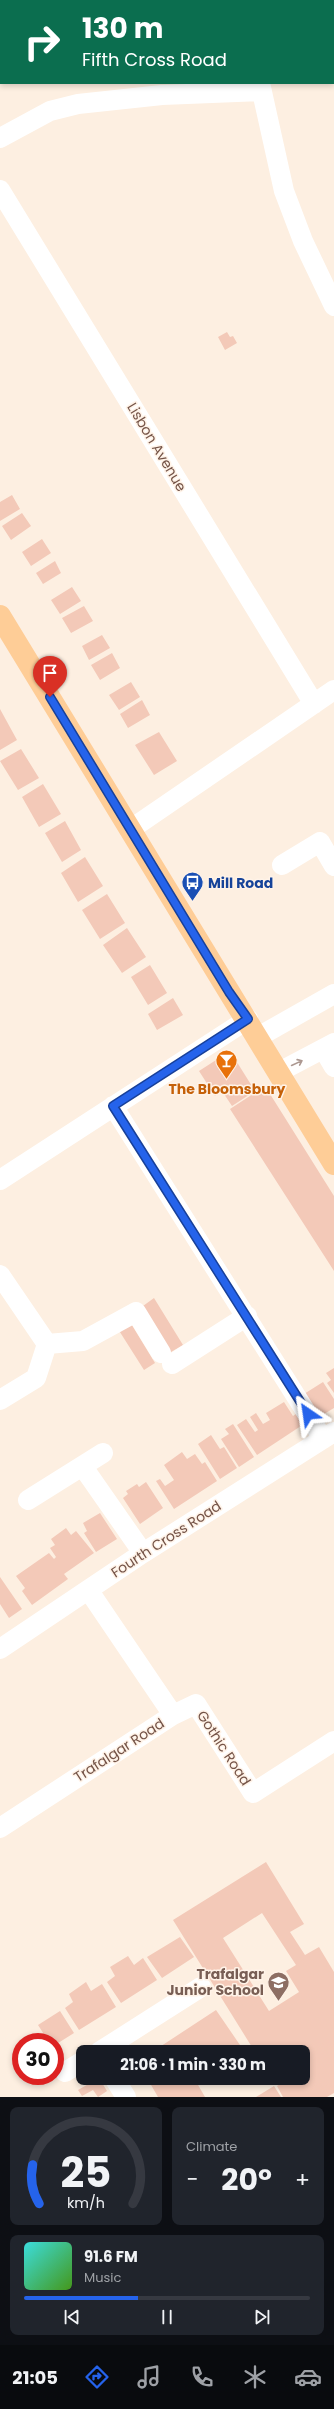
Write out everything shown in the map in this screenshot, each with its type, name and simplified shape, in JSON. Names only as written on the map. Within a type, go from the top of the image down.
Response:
[{"type":"main road","points":[[0,616],[229,992],[253,1028],[334,1163]]},
{"type":"street","points":[[0,138],[50,111],[78,104],[261,87],[284,191],[303,241],[334,306]]},
{"type":"street","name":"Lisbon Avenue","points":[[0,190],[314,704]]},
{"type":"street","points":[[131,829],[334,690]]},
{"type":"street","points":[[282,865],[320,842],[334,866]]},
{"type":"street","points":[[0,1180],[113,1106],[253,1028],[334,994]]},
{"type":"street","points":[[279,1072],[324,1049],[334,1067]]},
{"type":"street","points":[[113,1106],[247,1316],[328,1435]]},
{"type":"street","points":[[0,1275],[47,1344]]},
{"type":"street","points":[[47,1344],[83,1341],[136,1312],[166,1358],[247,1316]]},
{"type":"street","points":[[0,1400],[36,1378],[47,1344]]},
{"type":"street","name":"Fourth Cross Road","points":[[0,1649],[89,1591],[143,1553],[328,1435]]},
{"type":"street","points":[[28,1500],[103,1453]]},
{"type":"street","points":[[83,1466],[143,1553]]},
{"type":"street","name":"Trafalgar Road","points":[[0,1828],[173,1715],[89,1591]]},
{"type":"street","name":"Gothic Road","points":[[173,1715],[196,1704],[253,1793],[334,1741]]},
{"type":"street","points":[[110,2045],[201,1987]]},
{"type":"street","points":[[65,2072],[76,2065]]},
{"type":"street","points":[[118,2085],[126,2097]]},
{"type":"building","points":[[227,332],[230,337],[233,336],[237,343],[225,350],[218,337]]},
{"type":"building","points":[[12,495],[20,509],[0,521],[0,502]]},
{"type":"building","points":[[22,513],[31,526],[11,540],[2,526]]},
{"type":"building","points":[[42,539],[51,553],[31,566],[22,552]]},
{"type":"building","points":[[55,561],[61,573],[43,584],[36,573]]},
{"type":"building","points":[[72,587],[81,601],[60,614],[51,600]]},
{"type":"building","points":[[84,606],[93,621],[71,633],[62,618]]},
{"type":"building","points":[[102,635],[110,648],[89,660],[82,646]]},
{"type":"building","points":[[112,653],[120,668],[100,680],[91,665]]},
{"type":"building","points":[[131,682],[140,697],[119,710],[109,695]]},
{"type":"building","points":[[142,700],[150,715],[128,728],[120,714]]},
{"type":"building","points":[[0,709],[17,740],[0,750]]},
{"type":"building","points":[[159,732],[177,761],[154,775],[135,745]]},
{"type":"building","points":[[21,749],[39,778],[18,790],[0,761]]},
{"type":"building","points":[[43,784],[61,814],[39,827],[22,797]]},
{"type":"building","points":[[65,821],[81,850],[62,862],[45,833]]},
{"type":"building","points":[[85,857],[103,886],[78,902],[61,873]]},
{"type":"building","points":[[107,894],[125,923],[100,939],[82,910]]},
{"type":"building","points":[[127,928],[146,957],[122,973],[103,945]]},
{"type":"building","points":[[150,965],[167,993],[148,1005],[131,977]]},
{"type":"building","points":[[173,998],[183,1015],[157,1030],[148,1014]]},
{"type":"building","name":"The Bloomsbury","points":[[230,1051],[255,1091],[232,1106],[222,1091],[215,1096],[199,1071]]},
{"type":"building","points":[[265,1086],[334,1196],[334,1271],[230,1109]]},
{"type":"building","points":[[154,1298],[183,1345],[171,1352],[143,1306]]},
{"type":"building","points":[[130,1322],[155,1363],[144,1370],[118,1329]]},
{"type":"building","points":[[334,1368],[334,1393],[327,1383],[331,1380],[326,1373]]},
{"type":"building","points":[[323,1382],[334,1399],[334,1408],[319,1417],[304,1394]]},
{"type":"building","points":[[284,1402],[293,1416],[300,1411],[307,1422],[257,1455],[237,1425],[246,1419],[255,1432],[258,1430],[250,1417],[256,1413],[263,1424],[270,1420],[266,1413]]},
{"type":"building","points":[[233,1424],[254,1457],[239,1467],[221,1439],[229,1434],[225,1429]]},
{"type":"building","points":[[211,1435],[220,1449],[224,1447],[237,1468],[220,1479],[198,1444]]},
{"type":"building","points":[[182,1452],[187,1459],[195,1454],[202,1464],[205,1462],[217,1481],[174,1509],[156,1481],[160,1479],[165,1486],[174,1480],[164,1465]]},
{"type":"building","points":[[146,1482],[163,1508],[140,1524],[123,1498],[128,1494],[126,1491],[137,1484],[139,1487]]},
{"type":"building","points":[[100,1513],[117,1539],[96,1552],[84,1533],[87,1531],[83,1523]]},
{"type":"building","points":[[66,1528],[71,1535],[76,1531],[94,1553],[64,1574],[68,1579],[32,1605],[22,1591],[25,1588],[16,1576],[49,1553],[54,1559],[56,1557],[50,1548],[55,1545],[51,1539]]},
{"type":"building","points":[[0,1577],[22,1609],[9,1618],[0,1604]]},
{"type":"building","name":"Trafalgar Junior School","points":[[266,1862],[304,1924],[290,1932],[305,1955],[319,1947],[334,1972],[334,2093],[327,2097],[283,2097],[277,2086],[310,2085],[310,2045],[251,2045],[173,1920]],"holes":[[[262,1913],[296,1965],[286,1971],[299,1992],[269,2011],[223,1938]]]},
{"type":"building","points":[[180,1937],[194,1957],[162,1978],[147,1957]]},
{"type":"building","points":[[128,1956],[134,1965],[143,1958],[157,1980],[121,2003],[107,1982],[115,1976],[110,1967]]},
{"type":"building","points":[[86,1982],[91,1991],[102,1984],[116,2007],[79,2030],[65,2008],[73,2002],[69,1994]]},
{"type":"building","points":[[216,2010],[240,2045],[163,2045]]},
{"type":"building","points":[[60,2011],[74,2033],[64,2039],[64,2033],[43,2033],[38,2025]]},
{"type":"building","points":[[87,2085],[103,2085],[107,2091],[98,2097],[93,2090],[82,2096],[78,2090]]},
{"type":"building","points":[[151,2085],[198,2085],[205,2097],[158,2097]]},
{"type":"building","points":[[274,2086],[281,2097],[256,2097]]},
{"type":"place","name":"Mill Road","points":[[193,902]]},
{"type":"place","name":"The Bloomsbury","points":[[227,1080]]},
{"type":"place","name":"Trafalgar Junior School","points":[[279,2002]]},
{"type":"route","points":[[50,697],[229,992],[248,1019],[113,1106],[308,1414]]}]
